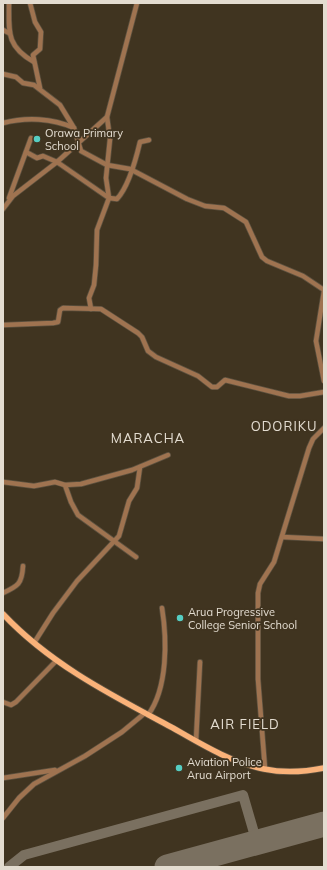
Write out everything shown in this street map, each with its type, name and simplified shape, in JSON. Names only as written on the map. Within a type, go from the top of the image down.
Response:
[{"type":"main road","points":[[3,614],[56,661],[196,741],[238,760],[264,769],[295,772],[324,768]]},
{"type":"street","points":[[9,3],[9,33],[14,46],[19,52],[34,62]]},
{"type":"street","points":[[30,3],[35,22],[41,34],[40,49],[33,55],[38,71],[40,88]]},
{"type":"street","points":[[91,309],[89,298],[94,285],[97,230],[109,198],[106,178],[110,139],[107,117],[137,3]]},
{"type":"street","points":[[3,30],[9,33]]},
{"type":"street","points":[[3,74],[16,77],[23,83],[31,83],[40,88],[60,105],[74,128],[81,151],[107,166],[131,170],[187,199],[205,206],[224,208],[245,220],[262,257],[267,261],[303,276],[324,290],[316,341],[324,381]]},
{"type":"street","points":[[8,200],[57,162],[107,117]]},
{"type":"street","points":[[3,123],[32,119],[52,120],[74,128]]},
{"type":"street","points":[[3,209],[8,200],[31,138]]},
{"type":"street","points":[[26,152],[37,158],[43,156],[57,162],[109,198],[117,199],[123,192],[136,159],[140,142],[149,140]]},
{"type":"street","points":[[3,325],[53,323],[58,322],[60,309],[98,308],[109,313],[142,337],[148,351],[156,357],[198,376],[212,387],[217,387],[226,380],[289,396],[300,396],[324,392]]},
{"type":"street","points":[[264,769],[258,680],[258,593],[260,584],[274,562],[309,448],[313,439],[324,428]]},
{"type":"street","points":[[3,482],[34,486],[54,482],[65,485],[98,480],[140,467],[168,455]]},
{"type":"street","points":[[34,643],[53,613],[77,581],[114,542],[122,530],[129,501],[137,488],[140,467]]},
{"type":"street","points":[[65,485],[71,502],[78,515],[136,557]]},
{"type":"street","points":[[282,537],[324,539]]},
{"type":"street","points":[[3,593],[16,588],[22,579],[23,566]]},
{"type":"street","points":[[3,818],[27,790],[40,779],[85,756],[122,732],[154,708],[163,675],[165,640],[162,608]]},
{"type":"street","points":[[3,702],[12,705],[16,702],[56,661]]},
{"type":"street","points":[[196,741],[200,662]]},
{"type":"street","points":[[3,778],[57,770]]},
{"type":"taxiway","points":[[9,867],[24,855],[243,795],[257,843]]},
{"type":"runway","points":[[167,867],[324,824]]},
{"type":"place","name":"Orawa Primary School","points":[[37,139]]},
{"type":"place","name":"Arua Progressive College Senior School","points":[[180,618]]},
{"type":"place","name":"Aviation Police Arua Airport","points":[[179,768]]},
{"type":"district","name":"ODORIKU","points":[[284,426]]},
{"type":"district","name":"MARACHA","points":[[148,438]]},
{"type":"district","name":"AIR FIELD","points":[[245,724]]}]
